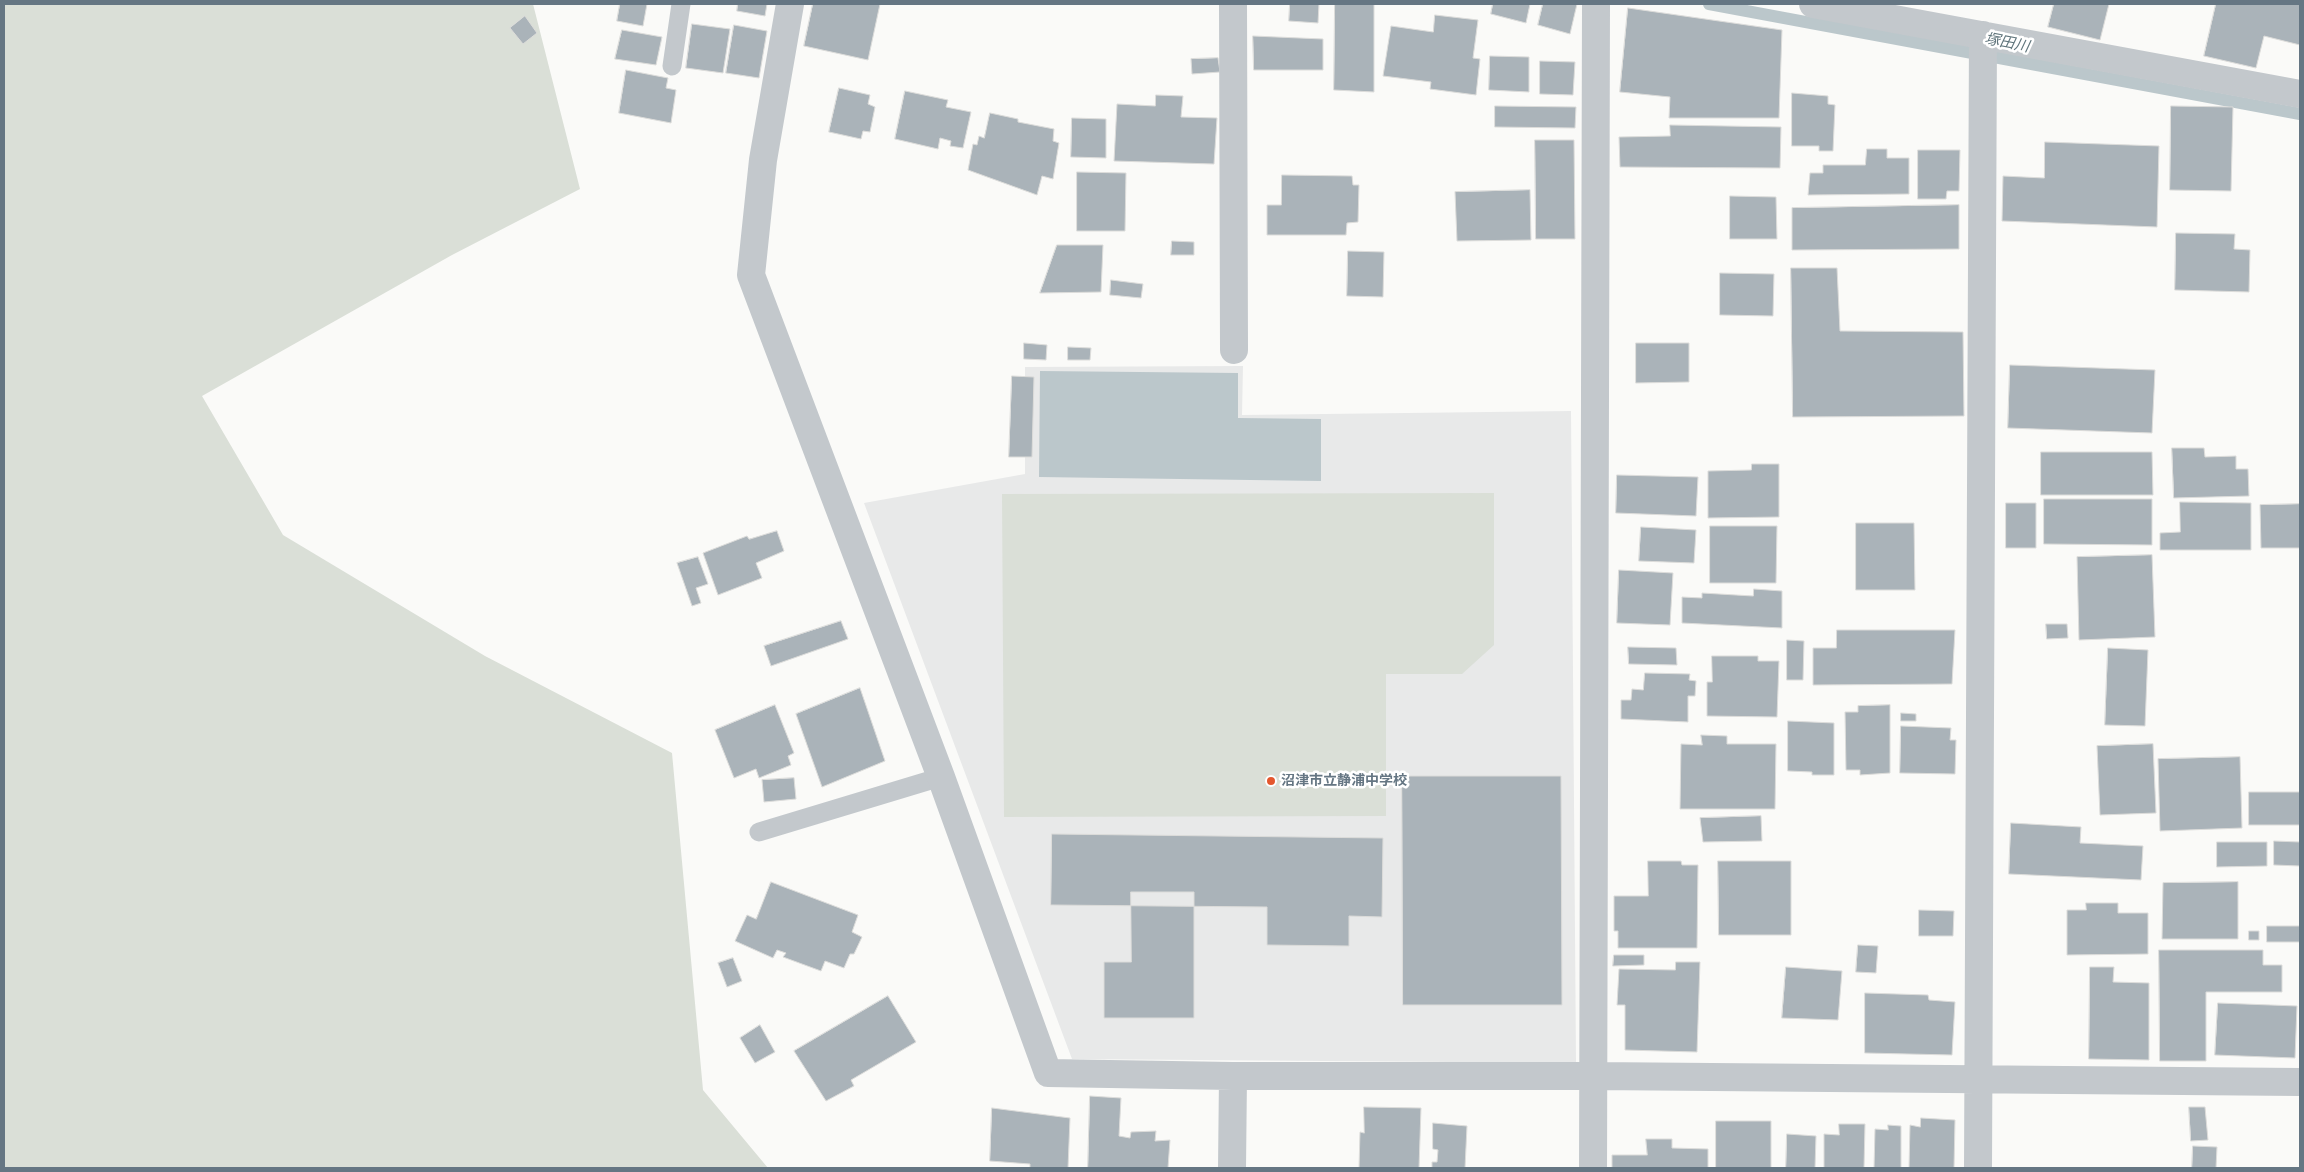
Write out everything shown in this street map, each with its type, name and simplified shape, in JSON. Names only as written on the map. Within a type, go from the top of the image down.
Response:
[{"type":"street","points":[[790,4],[763,160],[751,275],[941,777],[1048,1072],[1233,1076],[1594,1076],[2300,1082]]},
{"type":"street","points":[[1233,4],[1234,350]]},
{"type":"street","points":[[1593,1168],[1596,4]]},
{"type":"street","points":[[1812,4],[2300,94]]},
{"type":"street","points":[[1978,1168],[1983,35]]},
{"type":"street","points":[[1232,1168],[1233,1076]]},
{"type":"lane","points":[[672,66],[681,4]]},
{"type":"lane","points":[[759,832],[941,777]]},
{"type":"shaded area","points":[[4,4],[533,4],[580,189],[452,255],[202,396],[283,535],[485,656],[672,753],[703,1090],[768,1168],[4,1168]]},
{"type":"shaded area","name":"沼津市立静浦中学校","points":[[1243,366],[1242,415],[1571,411],[1576,1063],[1072,1059],[864,503],[1025,474],[1025,367]]},
{"type":"shaded area","points":[[1040,371],[1238,373],[1238,418],[1321,419],[1321,481],[1039,477]]},
{"type":"shaded area","points":[[1494,493],[1494,645],[1462,674],[1386,674],[1386,816],[1004,817],[1002,494]]},
{"type":"building","points":[[620,4],[647,4],[643,26],[617,21]]},
{"type":"building","points":[[738,4],[767,4],[765,16],[737,11]]},
{"type":"building","points":[[813,4],[880,4],[868,60],[804,46]]},
{"type":"building","points":[[1290,4],[1319,4],[1318,23],[1289,21]]},
{"type":"building","points":[[1335,4],[1374,4],[1374,92],[1334,90]]},
{"type":"building","points":[[1493,4],[1530,4],[1526,23],[1491,14]]},
{"type":"building","points":[[1543,4],[1577,4],[1570,34],[1538,25]]},
{"type":"building","points":[[2054,4],[2109,4],[2100,40],[2048,27]]},
{"type":"building","points":[[2216,4],[2300,4],[2300,45],[2264,36],[2256,68],[2204,56]]},
{"type":"building","points":[[1628,8],[1782,30],[1779,118],[1669,118],[1670,97],[1620,92]]},
{"type":"building","points":[[1435,15],[1478,20],[1473,58],[1480,59],[1476,95],[1430,89],[1431,82],[1383,76],[1391,26],[1433,32]]},
{"type":"building","points":[[525,16],[537,33],[523,44],[510,28]]},
{"type":"building","points":[[692,24],[730,29],[723,73],[686,68]]},
{"type":"building","points":[[734,25],[767,31],[759,78],[726,73]]},
{"type":"building","points":[[622,30],[662,37],[656,65],[615,59]]},
{"type":"building","points":[[1253,36],[1323,39],[1323,70],[1254,70]]},
{"type":"building","points":[[1490,56],[1529,57],[1529,92],[1489,90]]},
{"type":"building","points":[[1218,58],[1220,72],[1192,74],[1191,59]]},
{"type":"building","points":[[1540,61],[1575,62],[1573,95],[1540,94]]},
{"type":"building","points":[[626,70],[668,78],[666,88],[676,90],[671,123],[619,113]]},
{"type":"building","points":[[839,88],[870,95],[868,104],[875,107],[870,132],[863,131],[861,139],[829,132]]},
{"type":"building","points":[[905,91],[948,100],[946,107],[971,112],[963,148],[950,146],[951,141],[940,138],[938,149],[895,139]]},
{"type":"building","points":[[1792,93],[1828,96],[1828,104],[1835,105],[1833,151],[1819,151],[1819,146],[1792,146]]},
{"type":"building","points":[[1156,95],[1183,96],[1181,117],[1217,118],[1214,164],[1114,161],[1117,104],[1155,106]]},
{"type":"building","points":[[1495,106],[1576,107],[1575,128],[1495,127]]},
{"type":"building","points":[[2171,106],[2233,107],[2231,191],[2170,190]]},
{"type":"building","points":[[990,113],[1018,119],[1018,122],[1054,129],[1053,141],[1059,143],[1053,179],[1042,176],[1037,195],[968,170],[973,144],[977,145],[979,136],[984,138]]},
{"type":"building","points":[[1072,118],[1106,119],[1106,158],[1071,157]]},
{"type":"building","points":[[1670,125],[1781,127],[1780,168],[1620,167],[1619,137],[1670,136]]},
{"type":"building","points":[[1535,140],[1574,140],[1575,239],[1536,239]]},
{"type":"building","points":[[2045,142],[2159,146],[2157,227],[2002,221],[2003,176],[2044,178]]},
{"type":"building","points":[[1867,149],[1887,149],[1887,158],[1909,158],[1909,194],[1808,195],[1810,173],[1823,173],[1823,165],[1865,165]]},
{"type":"building","points":[[1918,150],[1960,150],[1959,191],[1947,191],[1946,199],[1918,199]]},
{"type":"building","points":[[1077,172],[1126,173],[1125,231],[1077,231]]},
{"type":"building","points":[[1282,175],[1352,176],[1353,185],[1359,185],[1358,222],[1347,223],[1346,235],[1267,235],[1267,205],[1281,205]]},
{"type":"building","points":[[1530,190],[1531,240],[1457,241],[1455,192]]},
{"type":"building","points":[[1730,196],[1776,197],[1777,239],[1730,239]]},
{"type":"building","points":[[1959,205],[1959,249],[1792,250],[1792,208]]},
{"type":"building","points":[[2176,233],[2235,234],[2234,249],[2250,250],[2249,292],[2175,290]]},
{"type":"building","points":[[1172,241],[1194,242],[1194,255],[1171,255]]},
{"type":"building","points":[[1057,245],[1103,245],[1101,292],[1040,293]]},
{"type":"building","points":[[1348,251],[1384,252],[1383,297],[1347,296]]},
{"type":"building","points":[[1791,268],[1837,268],[1840,331],[1963,332],[1964,416],[1793,417]]},
{"type":"building","points":[[1720,273],[1774,274],[1773,316],[1720,315]]},
{"type":"building","points":[[1111,280],[1143,284],[1141,298],[1110,295]]},
{"type":"building","points":[[1024,343],[1047,345],[1046,360],[1024,359]]},
{"type":"building","points":[[1636,343],[1689,343],[1689,382],[1636,383]]},
{"type":"building","points":[[1068,347],[1091,348],[1090,360],[1068,360]]},
{"type":"building","points":[[2010,365],[2155,370],[2152,433],[2008,428]]},
{"type":"building","points":[[1012,376],[1034,377],[1032,457],[1009,457]]},
{"type":"building","points":[[2172,448],[2204,448],[2205,457],[2236,456],[2236,469],[2248,469],[2249,496],[2174,498]]},
{"type":"building","points":[[2041,452],[2152,452],[2153,495],[2041,495]]},
{"type":"building","points":[[1752,464],[1779,464],[1779,517],[1708,518],[1708,471],[1751,470]]},
{"type":"building","points":[[1617,475],[1698,477],[1696,516],[1616,513]]},
{"type":"building","points":[[2044,499],[2152,499],[2152,545],[2044,544]]},
{"type":"building","points":[[2180,502],[2251,503],[2251,550],[2160,550],[2160,533],[2180,532]]},
{"type":"building","points":[[2006,503],[2036,503],[2036,548],[2006,548]]},
{"type":"building","points":[[2300,504],[2300,548],[2261,548],[2260,505]]},
{"type":"building","points":[[1856,523],[1914,523],[1915,590],[1856,590]]},
{"type":"building","points":[[1710,526],[1777,526],[1776,583],[1710,583]]},
{"type":"building","points":[[1641,527],[1696,530],[1694,563],[1639,561]]},
{"type":"building","points":[[777,531],[784,551],[756,563],[762,578],[718,595],[703,553],[747,536],[749,539]]},
{"type":"building","points":[[2152,555],[2155,637],[2079,640],[2077,557]]},
{"type":"building","points":[[698,557],[708,584],[696,588],[701,603],[692,606],[677,563]]},
{"type":"building","points":[[1619,570],[1673,573],[1670,625],[1617,623]]},
{"type":"building","points":[[1754,589],[1782,591],[1782,628],[1682,623],[1682,597],[1702,598],[1702,593],[1753,596]]},
{"type":"building","points":[[841,621],[848,639],[771,666],[764,646]]},
{"type":"building","points":[[2046,624],[2067,624],[2068,638],[2047,639]]},
{"type":"building","points":[[1837,630],[1955,630],[1952,684],[1813,685],[1813,648],[1836,648]]},
{"type":"building","points":[[1787,640],[1804,641],[1803,680],[1787,680]]},
{"type":"building","points":[[1628,647],[1676,648],[1677,665],[1629,664]]},
{"type":"building","points":[[2108,648],[2148,650],[2145,726],[2105,725]]},
{"type":"building","points":[[1712,656],[1758,656],[1758,661],[1779,661],[1777,717],[1707,716],[1707,682],[1712,682]]},
{"type":"building","points":[[1645,673],[1690,674],[1689,680],[1696,681],[1695,696],[1688,696],[1688,722],[1621,719],[1621,700],[1631,700],[1632,689],[1643,690]]},
{"type":"building","points":[[860,688],[885,761],[822,787],[796,714]]},
{"type":"building","points":[[775,705],[794,753],[788,756],[791,765],[759,778],[756,769],[734,778],[715,730]]},
{"type":"building","points":[[1890,705],[1890,773],[1860,775],[1860,770],[1846,770],[1845,712],[1858,712],[1858,706]]},
{"type":"building","points":[[1901,713],[1916,714],[1916,721],[1901,721]]},
{"type":"building","points":[[1788,721],[1834,723],[1834,775],[1812,775],[1812,772],[1788,771]]},
{"type":"building","points":[[1901,726],[1951,728],[1950,740],[1956,740],[1955,774],[1900,773]]},
{"type":"building","points":[[1701,735],[1727,736],[1727,744],[1776,744],[1775,809],[1680,809],[1681,744],[1702,745]]},
{"type":"building","points":[[2153,744],[2156,813],[2100,815],[2097,746]]},
{"type":"building","points":[[2240,757],[2242,828],[2160,831],[2158,759]]},
{"type":"building","points":[[1402,776],[1561,776],[1562,1005],[1403,1005]]},
{"type":"building","points":[[794,778],[796,799],[764,802],[762,780]]},
{"type":"building","points":[[2249,792],[2300,792],[2300,825],[2249,825]]},
{"type":"building","points":[[1761,816],[1762,841],[1703,842],[1700,818]]},
{"type":"building","points":[[2011,823],[2081,827],[2080,843],[2143,846],[2141,880],[2009,874]]},
{"type":"building","points":[[1052,834],[1383,838],[1382,917],[1349,916],[1349,946],[1267,945],[1267,907],[1051,905]]},
{"type":"building","points":[[2274,841],[2300,842],[2300,866],[2274,865]]},
{"type":"building","points":[[2217,842],[2267,842],[2267,866],[2217,867]]},
{"type":"building","points":[[1648,861],[1681,861],[1682,865],[1698,865],[1697,948],[1618,948],[1618,931],[1614,931],[1614,896],[1648,896]]},
{"type":"building","points":[[1718,861],[1791,861],[1791,935],[1719,935]]},
{"type":"building","points":[[771,882],[858,915],[852,932],[862,937],[854,954],[850,954],[844,968],[825,961],[821,971],[783,957],[786,953],[777,950],[773,958],[735,941],[747,915],[756,919]]},
{"type":"building","points":[[2238,882],[2238,939],[2162,939],[2163,883]]},
{"type":"building","points":[[1131,892],[1194,892],[1194,1018],[1104,1018],[1104,962],[1131,962]]},
{"type":"building","points":[[2086,903],[2118,903],[2118,913],[2148,913],[2148,954],[2067,955],[2067,910],[2086,910]]},
{"type":"building","points":[[1919,910],[1954,911],[1953,936],[1919,936]]},
{"type":"building","points":[[2267,926],[2300,926],[2300,942],[2267,942]]},
{"type":"building","points":[[2249,931],[2259,931],[2259,940],[2249,940]]},
{"type":"building","points":[[1858,945],[1878,946],[1876,973],[1856,972]]},
{"type":"building","points":[[2159,950],[2263,950],[2263,965],[2282,965],[2282,992],[2206,992],[2206,1061],[2160,1061]]},
{"type":"building","points":[[1614,955],[1644,955],[1644,965],[1613,966]]},
{"type":"building","points":[[733,958],[742,981],[727,987],[718,963]]},
{"type":"building","points":[[1676,962],[1700,962],[1697,1052],[1625,1050],[1625,1005],[1617,1005],[1619,969],[1675,970]]},
{"type":"building","points":[[1786,967],[1842,971],[1838,1020],[1782,1018]]},
{"type":"building","points":[[2090,967],[2114,967],[2113,982],[2149,983],[2149,1060],[2089,1059]]},
{"type":"building","points":[[1865,993],[1928,995],[1929,1000],[1955,1002],[1952,1055],[1865,1053]]},
{"type":"building","points":[[888,996],[916,1042],[851,1080],[854,1086],[826,1101],[794,1051]]},
{"type":"building","points":[[2218,1003],[2297,1006],[2295,1058],[2215,1055]]},
{"type":"building","points":[[760,1025],[775,1052],[755,1063],[740,1038]]},
{"type":"building","points":[[1090,1096],[1121,1098],[1119,1136],[1130,1138],[1131,1132],[1156,1131],[1155,1141],[1170,1140],[1168,1168],[1088,1168]]},
{"type":"building","points":[[1364,1107],[1421,1108],[1419,1168],[1359,1168],[1360,1132],[1364,1133]]},
{"type":"building","points":[[2189,1107],[2205,1107],[2208,1140],[2191,1141]]},
{"type":"building","points":[[992,1108],[1070,1118],[1068,1168],[1030,1168],[1030,1164],[990,1161]]},
{"type":"building","points":[[1921,1118],[1955,1120],[1954,1168],[1909,1168],[1910,1125],[1920,1127]]},
{"type":"building","points":[[1716,1121],[1771,1121],[1771,1168],[1716,1168]]},
{"type":"building","points":[[1433,1123],[1467,1126],[1465,1168],[1432,1168],[1432,1162],[1437,1162],[1438,1150],[1433,1149]]},
{"type":"building","points":[[1839,1124],[1865,1124],[1864,1168],[1824,1168],[1824,1134],[1839,1135]]},
{"type":"building","points":[[1888,1125],[1901,1126],[1901,1168],[1874,1168],[1875,1129],[1888,1130]]},
{"type":"building","points":[[1787,1134],[1816,1136],[1815,1168],[1786,1168]]},
{"type":"building","points":[[1646,1139],[1672,1139],[1672,1148],[1708,1149],[1708,1168],[1612,1168],[1612,1155],[1647,1155]]},
{"type":"building","points":[[2193,1146],[2217,1147],[2216,1168],[2192,1168]]},
{"type":"waterway","name":"塚田川","points":[[1709,4],[2300,114]]},
{"type":"place","name":"沼津市立静浦中学校","points":[[1271,781]]}]
